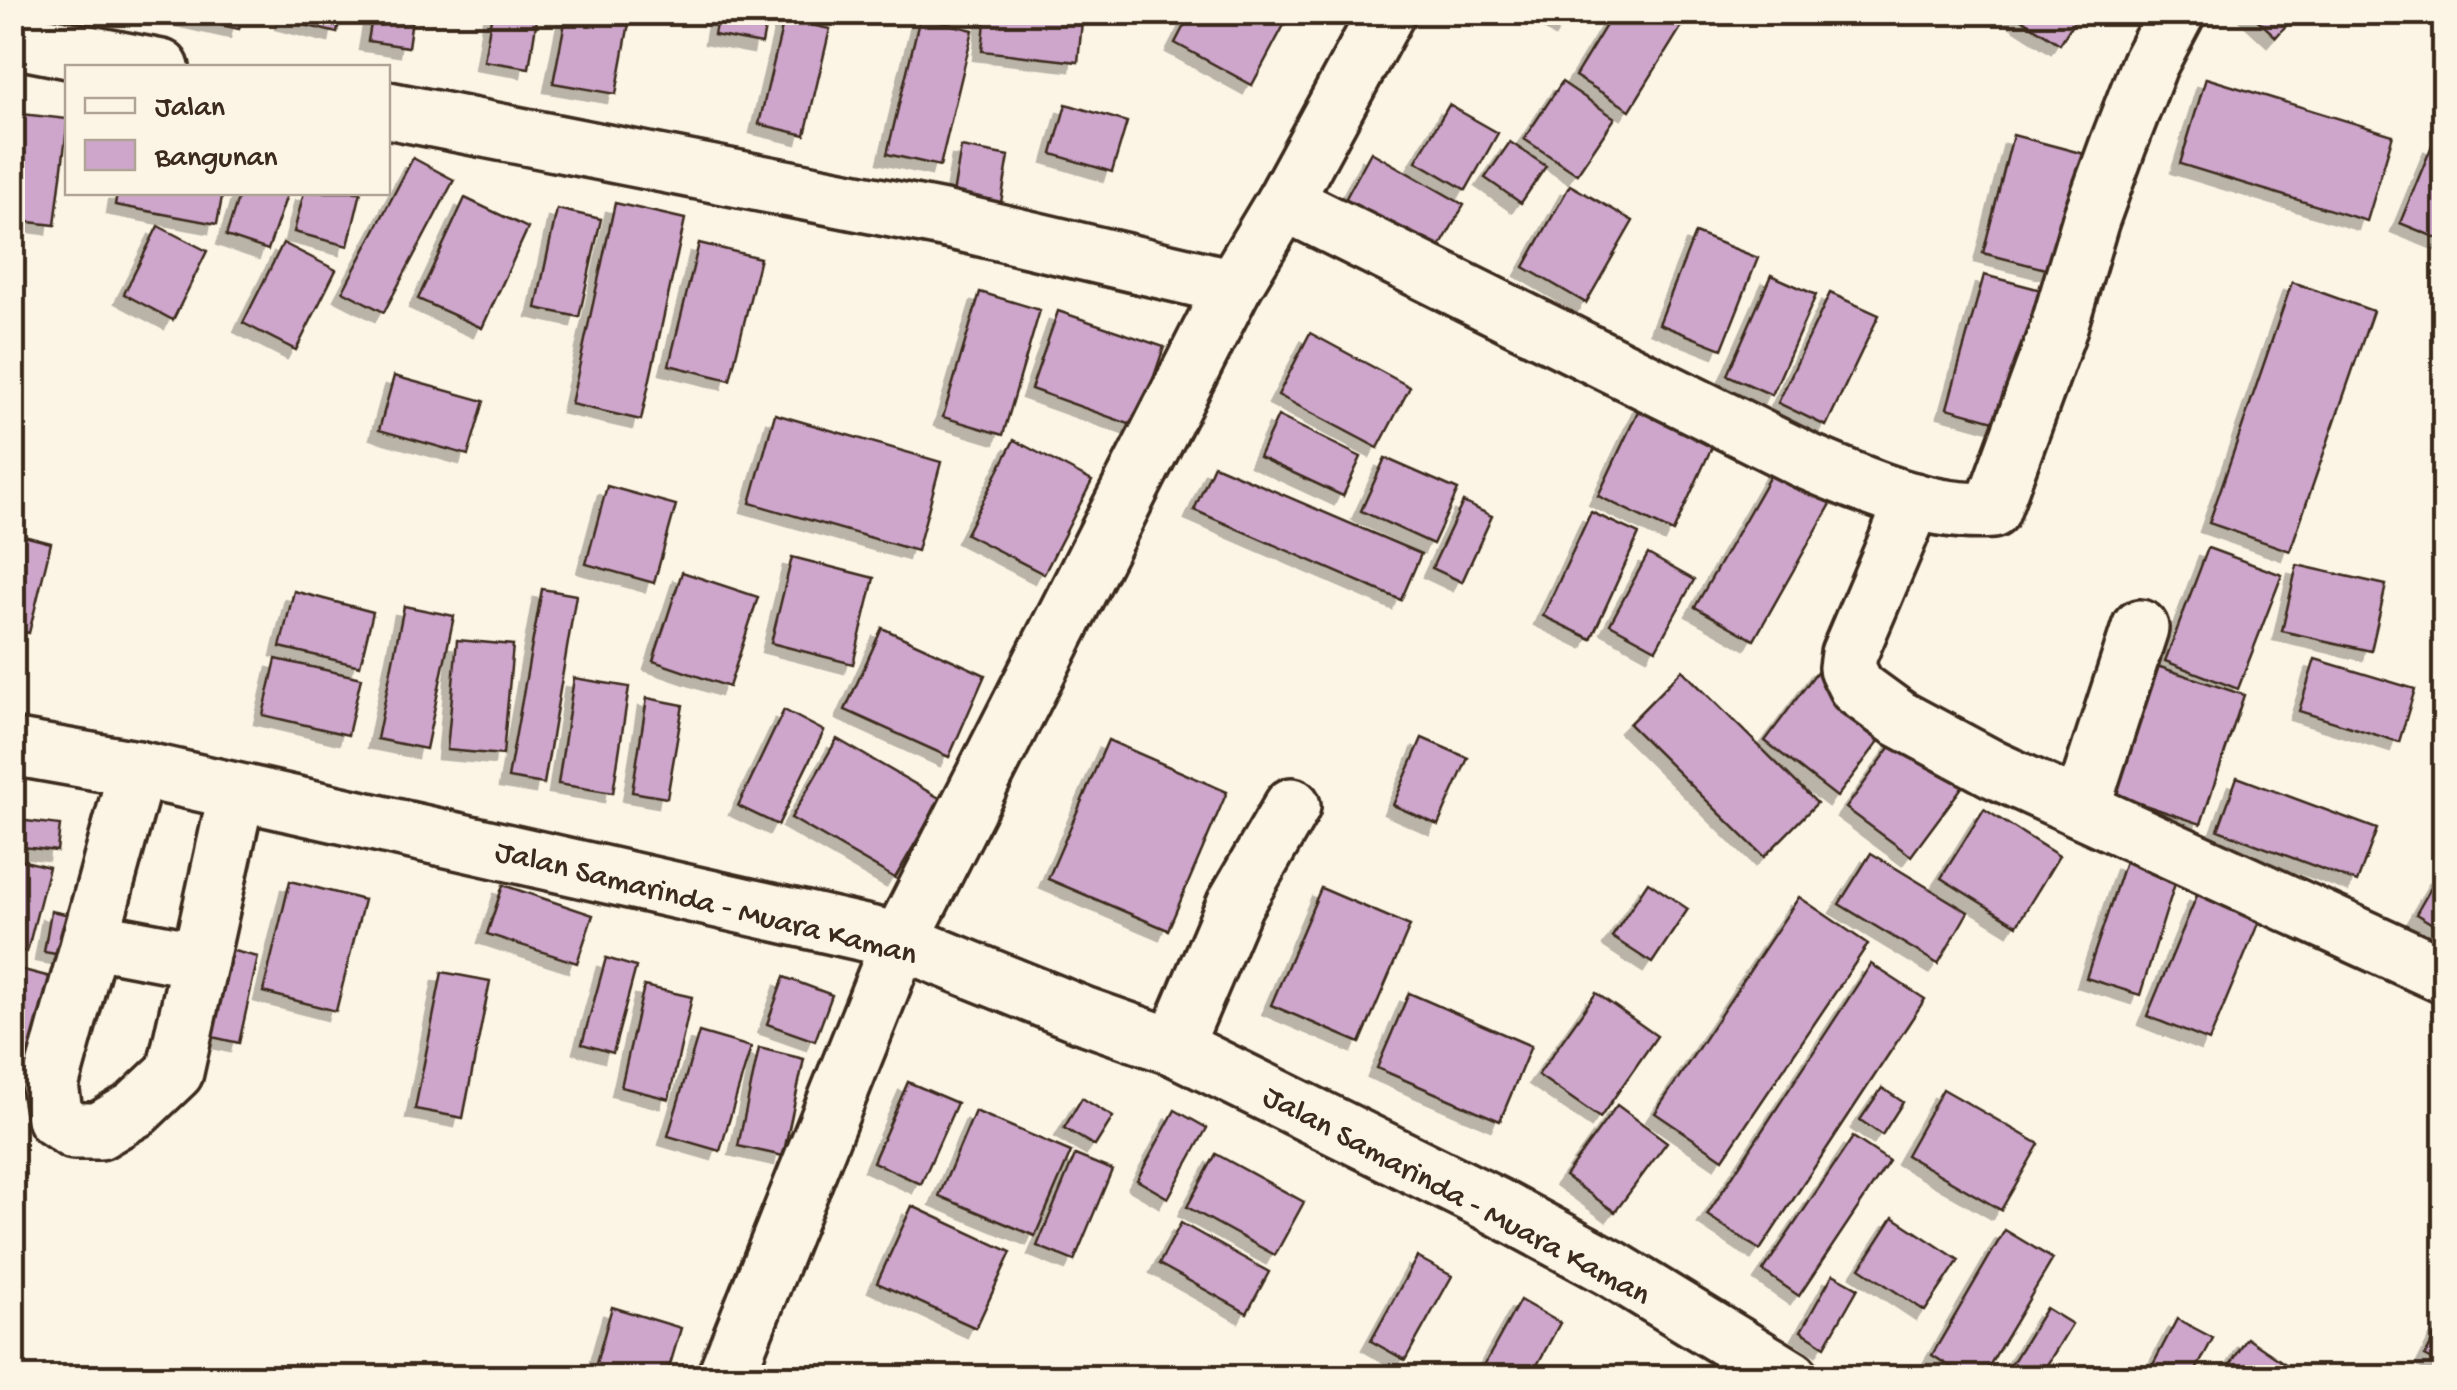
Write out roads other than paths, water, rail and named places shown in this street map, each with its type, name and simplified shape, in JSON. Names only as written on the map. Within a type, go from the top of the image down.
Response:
[{"type":"street","points":[[725,1378],[900,941],[1233,286],[1284,202],[1387,12]]},
{"type":"street","points":[[1284,202],[1858,484],[1914,501],[1992,510],[2058,330],[2118,145],[2149,65],[2177,12]]},
{"type":"street","points":[[12,39],[146,65]]},
{"type":"street","points":[[390,110],[943,219],[1233,286]]},
{"type":"street","points":[[1914,501],[1849,654],[1847,668],[1857,688],[1898,718],[1993,769],[2444,975]]},
{"type":"street","points":[[2081,809],[2140,628]]},
{"type":"street","name":"Jalan Samarinda - Muara Kaman","points":[[12,747],[137,769],[900,941],[1083,1016],[1174,1047],[1496,1206],[1611,1268],[1792,1378]]},
{"type":"street","points":[[137,769],[50,1086],[55,1118],[74,1132],[99,1131],[136,1109],[175,1072],[237,792]]},
{"type":"street","points":[[1174,1047],[1235,904],[1292,806]]},
{"type":"street","points":[[90,939],[200,960]]}]
